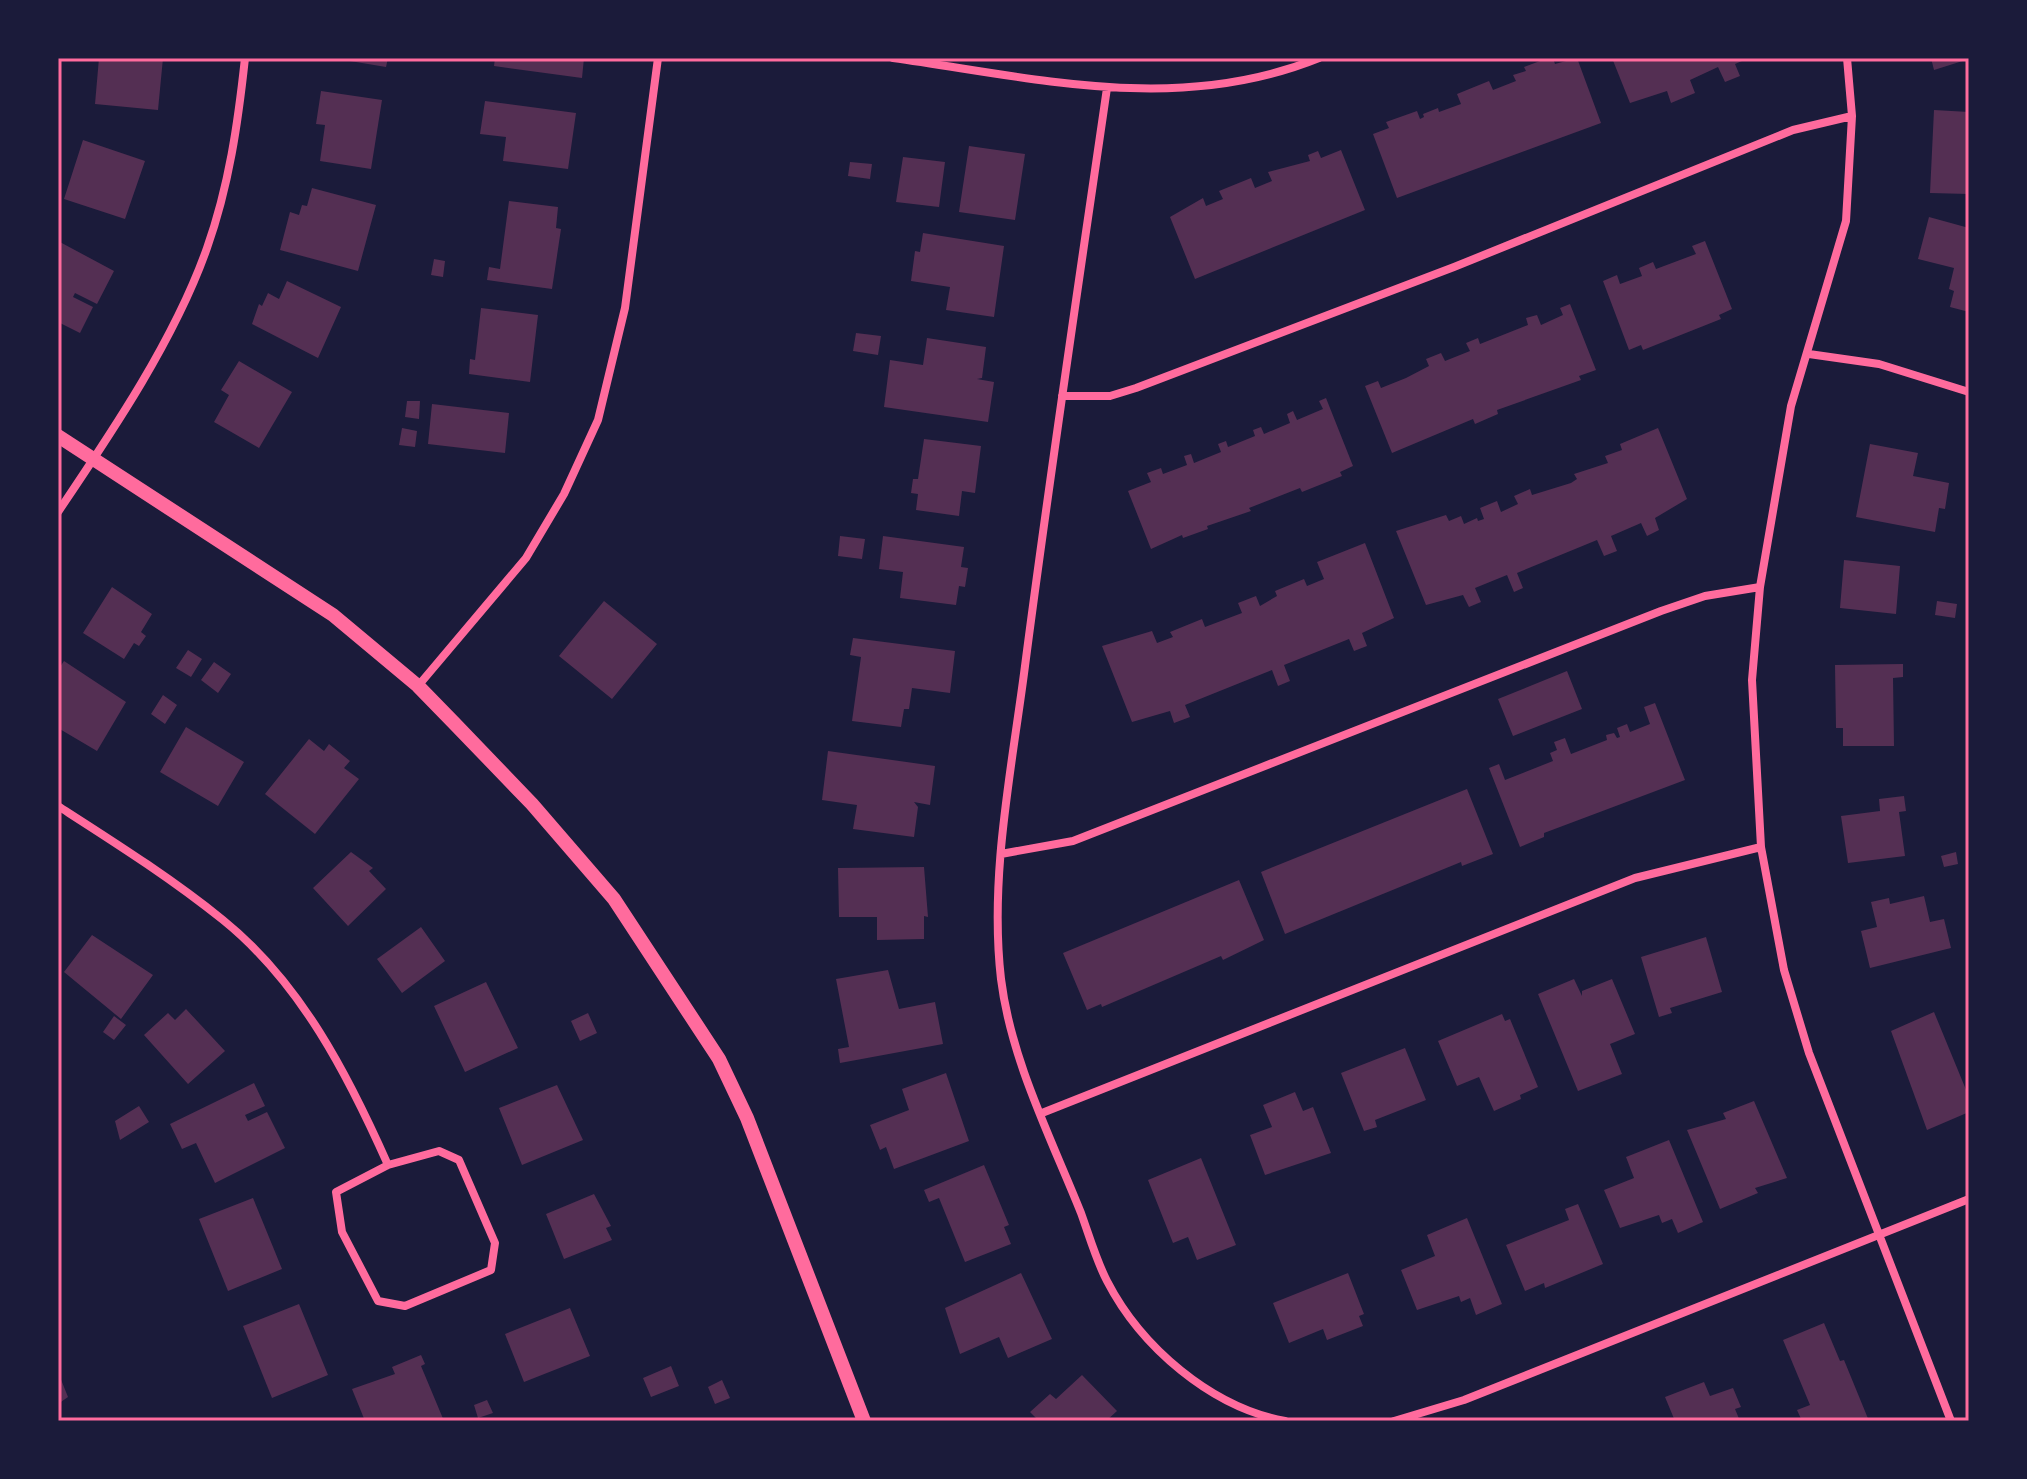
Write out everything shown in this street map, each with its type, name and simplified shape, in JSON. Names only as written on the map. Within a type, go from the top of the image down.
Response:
[{"type":"street","points":[[58,512],[174,319],[206,250],[225,189],[245,58]]},
{"type":"street","points":[[418,686],[526,558],[564,494],[598,420],[628,294],[658,58]]},
{"type":"street","points":[[893,58],[1107,88],[1165,90],[1220,86],[1276,75],[1319,58]]},
{"type":"street","points":[[1847,58],[1852,116],[1846,221],[1809,354],[1791,406],[1760,587],[1752,680],[1761,847],[1784,970],[1809,1053],[1876,1235],[1951,1421]]},
{"type":"street","points":[[1107,88],[1001,854],[1001,979],[1017,1049],[1107,1281],[1134,1323],[1162,1355],[1226,1399],[1285,1421]]},
{"type":"street","points":[[1062,396],[1110,396],[1136,388],[1454,267],[1793,130],[1852,116]]},
{"type":"street","points":[[1809,354],[1879,364],[1969,392]]},
{"type":"street","points":[[58,436],[333,615],[418,686],[532,804],[614,899],[704,1035],[747,1118],[864,1421]]},
{"type":"street","points":[[1001,854],[1073,841],[1661,611],[1705,596],[1760,587]]},
{"type":"street","points":[[58,806],[224,921],[266,961],[330,1048],[388,1165]]},
{"type":"street","points":[[1042,1113],[1635,878],[1761,847]]},
{"type":"street","points":[[439,1151],[459,1160],[495,1243],[491,1270],[405,1306],[378,1301],[342,1232],[336,1192],[388,1165],[439,1151]]},
{"type":"street","points":[[1394,1421],[1464,1400],[1969,1199]]},
{"type":"building","points":[[99,58],[163,58],[158,110],[95,104]]},
{"type":"building","points":[[332,58],[388,58],[386,67]]},
{"type":"building","points":[[495,58],[584,58],[582,78],[494,66]]},
{"type":"building","points":[[1553,58],[1555,64],[1577,58],[1601,123],[1397,198],[1373,134],[1389,128],[1386,122],[1417,111],[1420,119],[1424,117],[1423,114],[1438,108],[1439,112],[1461,104],[1457,94],[1489,81],[1493,90],[1516,81],[1513,75],[1526,71],[1524,67]]},
{"type":"building","points":[[1612,58],[1749,58],[1735,64],[1740,76],[1725,82],[1718,67],[1690,80],[1695,93],[1671,103],[1667,91],[1630,103]]},
{"type":"building","points":[[1931,58],[1969,58],[1969,59],[1934,70]]},
{"type":"building","points":[[321,91],[382,100],[371,169],[320,161],[325,125],[316,124]]},
{"type":"building","points":[[485,101],[576,113],[568,169],[503,161],[506,137],[480,134]]},
{"type":"building","points":[[1934,110],[1969,112],[1969,194],[1930,193]]},
{"type":"building","points":[[83,140],[145,161],[125,219],[64,199]]},
{"type":"building","points":[[969,146],[1025,154],[1015,220],[959,212]]},
{"type":"building","points":[[1341,150],[1365,210],[1195,279],[1170,217],[1203,198],[1206,206],[1223,199],[1219,191],[1251,178],[1255,188],[1272,181],[1268,172],[1310,161],[1308,155],[1318,151],[1321,158]]},
{"type":"building","points":[[903,157],[945,162],[939,207],[896,202]]},
{"type":"building","points":[[850,162],[872,164],[870,179],[848,176]]},
{"type":"building","points":[[312,188],[376,205],[358,271],[280,250],[290,212],[299,215],[302,205],[307,206]]},
{"type":"building","points":[[509,201],[558,207],[556,228],[561,229],[552,289],[487,280],[489,267],[500,269]]},
{"type":"building","points":[[1929,217],[1969,228],[1969,312],[1950,307],[1954,291],[1949,289],[1954,268],[1918,259]]},
{"type":"building","points":[[923,233],[1004,246],[994,317],[946,310],[950,287],[911,281],[915,251],[920,252]]},
{"type":"building","points":[[58,241],[114,271],[97,304],[75,293],[73,297],[93,307],[80,333],[58,322]]},
{"type":"building","points":[[1705,241],[1732,309],[1719,315],[1721,319],[1643,350],[1641,345],[1629,350],[1603,281],[1617,275],[1620,284],[1642,276],[1639,268],[1653,262],[1656,269],[1696,254],[1692,246]]},
{"type":"building","points":[[434,259],[445,261],[443,277],[431,275]]},
{"type":"building","points":[[287,281],[341,307],[318,358],[252,324],[259,304],[262,306],[268,293],[279,299]]},
{"type":"building","points":[[1570,304],[1596,370],[1579,376],[1581,380],[1497,410],[1498,414],[1475,424],[1473,419],[1392,453],[1365,386],[1378,381],[1381,388],[1406,378],[1429,366],[1426,359],[1441,353],[1445,361],[1470,351],[1466,343],[1478,338],[1480,344],[1528,325],[1526,318],[1537,315],[1541,325],[1563,315],[1560,308]]},
{"type":"building","points":[[481,308],[538,315],[530,382],[469,374],[470,359],[475,360]]},
{"type":"building","points":[[856,333],[881,336],[878,355],[853,351]]},
{"type":"building","points":[[927,338],[986,347],[982,378],[977,379],[994,382],[988,422],[884,407],[890,360],[923,365]]},
{"type":"building","points":[[239,361],[292,392],[259,448],[214,422],[229,395],[221,390]]},
{"type":"building","points":[[1326,398],[1353,466],[1340,472],[1342,476],[1302,492],[1300,488],[1249,508],[1251,511],[1207,526],[1208,529],[1183,538],[1182,535],[1151,549],[1128,491],[1151,482],[1147,473],[1161,468],[1163,474],[1187,465],[1184,456],[1191,454],[1194,463],[1221,452],[1218,444],[1226,441],[1228,447],[1255,436],[1253,430],[1261,427],[1264,434],[1290,423],[1287,414],[1293,411],[1297,420],[1323,409],[1319,401]]},
{"type":"building","points":[[407,401],[420,401],[419,419],[405,417]]},
{"type":"building","points":[[432,404],[509,413],[505,453],[428,444]]},
{"type":"building","points":[[402,428],[417,431],[415,447],[399,445]]},
{"type":"building","points":[[1658,428],[1687,499],[1655,518],[1659,530],[1647,536],[1641,523],[1611,536],[1617,551],[1604,556],[1597,540],[1517,573],[1523,588],[1514,592],[1507,575],[1475,588],[1481,602],[1469,607],[1463,595],[1426,605],[1396,531],[1446,515],[1449,521],[1461,516],[1464,524],[1477,518],[1478,521],[1484,519],[1480,508],[1497,501],[1501,512],[1518,504],[1514,496],[1530,489],[1532,495],[1571,483],[1577,479],[1574,474],[1608,463],[1605,456],[1622,450],[1620,444]]},
{"type":"building","points":[[924,439],[981,446],[975,493],[962,491],[959,516],[916,510],[918,494],[911,493],[913,479],[918,479]]},
{"type":"building","points":[[1870,444],[1918,453],[1913,476],[1949,483],[1945,509],[1939,508],[1935,532],[1856,517]]},
{"type":"building","points":[[840,536],[865,539],[862,559],[838,556]]},
{"type":"building","points":[[883,536],[964,547],[961,567],[968,568],[965,587],[959,586],[956,605],[900,598],[903,572],[879,569]]},
{"type":"building","points":[[1365,543],[1394,618],[1362,633],[1367,646],[1354,651],[1349,639],[1284,665],[1290,681],[1278,686],[1272,670],[1185,705],[1190,717],[1174,723],[1170,711],[1132,722],[1102,646],[1152,631],[1157,643],[1173,637],[1170,632],[1202,619],[1205,627],[1242,613],[1238,603],[1256,596],[1260,606],[1277,596],[1275,591],[1304,579],[1307,586],[1324,579],[1317,562]]},
{"type":"building","points":[[1844,560],[1900,566],[1896,614],[1840,608]]},
{"type":"building","points":[[112,587],[152,614],[141,632],[146,636],[139,646],[134,643],[124,659],[83,633]]},
{"type":"building","points":[[604,601],[657,644],[612,699],[559,656]]},
{"type":"building","points":[[1937,601],[1957,604],[1955,618],[1935,615]]},
{"type":"building","points":[[853,638],[955,651],[950,693],[912,688],[909,709],[904,709],[901,727],[852,721],[861,657],[850,655]]},
{"type":"building","points":[[188,650],[202,659],[191,677],[176,668]]},
{"type":"building","points":[[64,661],[126,702],[97,751],[58,728],[58,670]]},
{"type":"building","points":[[214,662],[231,674],[218,693],[201,680]]},
{"type":"building","points":[[1903,664],[1903,677],[1893,678],[1894,746],[1843,746],[1843,728],[1836,728],[1835,665]]},
{"type":"building","points":[[1567,671],[1582,709],[1513,736],[1498,699]]},
{"type":"building","points":[[163,695],[177,705],[165,724],[151,714]]},
{"type":"building","points":[[1655,703],[1685,780],[1544,833],[1544,837],[1520,847],[1489,768],[1499,764],[1505,780],[1553,761],[1550,753],[1557,750],[1554,742],[1565,738],[1571,754],[1607,740],[1606,735],[1614,733],[1617,738],[1620,737],[1617,728],[1627,724],[1630,732],[1650,724],[1644,707]]},
{"type":"building","points":[[186,727],[244,762],[218,806],[160,772]]},
{"type":"building","points":[[309,739],[324,751],[329,744],[350,761],[344,768],[359,779],[315,834],[265,794]]},
{"type":"building","points":[[828,751],[935,766],[930,805],[914,802],[918,807],[914,837],[853,829],[857,805],[822,800]]},
{"type":"building","points":[[1467,789],[1493,854],[1462,866],[1461,862],[1285,934],[1261,872]]},
{"type":"building","points":[[1904,796],[1906,811],[1899,812],[1905,856],[1848,863],[1841,816],[1880,811],[1879,799]]},
{"type":"building","points":[[351,852],[373,868],[369,871],[386,889],[348,926],[313,888]]},
{"type":"building","points":[[1956,852],[1958,864],[1944,867],[1941,856]]},
{"type":"building","points":[[924,867],[928,917],[924,916],[924,939],[877,940],[877,917],[839,917],[838,868]]},
{"type":"building","points":[[1239,880],[1264,940],[1223,960],[1221,956],[1102,1007],[1101,1004],[1087,1010],[1063,953]]},
{"type":"building","points":[[1924,896],[1930,922],[1944,919],[1951,948],[1870,968],[1861,931],[1877,927],[1871,902],[1889,898],[1890,904]]},
{"type":"building","points":[[421,927],[445,961],[402,993],[377,959]]},
{"type":"building","points":[[92,935],[153,975],[121,1019],[64,972]]},
{"type":"building","points":[[1706,937],[1722,992],[1670,1008],[1672,1013],[1659,1017],[1641,957]]},
{"type":"building","points":[[888,970],[899,1009],[935,1002],[943,1044],[840,1063],[838,1049],[849,1047],[836,979]]},
{"type":"building","points":[[1574,979],[1582,996],[1582,991],[1612,979],[1635,1034],[1610,1044],[1622,1074],[1578,1091],[1538,994]]},
{"type":"building","points":[[486,982],[518,1048],[465,1072],[434,1006]]},
{"type":"building","points":[[186,1009],[225,1051],[188,1084],[144,1035],[168,1013],[175,1020]]},
{"type":"building","points":[[1934,1012],[1969,1097],[1969,1112],[1927,1130],[1891,1031]]},
{"type":"building","points":[[588,1013],[597,1033],[580,1041],[571,1021]]},
{"type":"building","points":[[1502,1014],[1505,1021],[1510,1019],[1538,1087],[1494,1111],[1479,1077],[1457,1086],[1438,1041]]},
{"type":"building","points":[[114,1016],[126,1025],[114,1040],[103,1032]]},
{"type":"building","points":[[1405,1048],[1426,1100],[1375,1120],[1377,1127],[1364,1131],[1341,1073]]},
{"type":"building","points":[[946,1073],[969,1141],[894,1169],[886,1147],[880,1150],[870,1125],[909,1110],[902,1089]]},
{"type":"building","points":[[254,1083],[265,1106],[245,1115],[248,1121],[267,1112],[285,1148],[215,1183],[196,1143],[182,1149],[170,1124]]},
{"type":"building","points":[[557,1085],[583,1140],[522,1165],[499,1108]]},
{"type":"building","points":[[1295,1092],[1303,1111],[1313,1107],[1331,1153],[1265,1175],[1250,1135],[1272,1127],[1263,1105]]},
{"type":"building","points":[[1754,1101],[1787,1178],[1755,1188],[1758,1193],[1720,1209],[1687,1130],[1726,1119],[1723,1113]]},
{"type":"building","points":[[139,1106],[149,1122],[120,1140],[115,1121]]},
{"type":"building","points":[[1669,1140],[1703,1222],[1678,1233],[1672,1219],[1662,1223],[1659,1215],[1620,1228],[1604,1190],[1634,1178],[1626,1157]]},
{"type":"building","points":[[1201,1158],[1236,1245],[1197,1260],[1188,1237],[1173,1243],[1148,1180]]},
{"type":"building","points":[[984,1165],[1009,1225],[1004,1227],[1011,1244],[965,1262],[939,1198],[929,1202],[924,1190]]},
{"type":"building","points":[[594,1194],[611,1226],[606,1228],[612,1240],[564,1259],[546,1214]]},
{"type":"building","points":[[253,1198],[282,1269],[228,1291],[199,1219]]},
{"type":"building","points":[[1578,1204],[1603,1264],[1545,1288],[1544,1283],[1525,1291],[1506,1245],[1569,1220],[1565,1209]]},
{"type":"building","points":[[1467,1218],[1502,1304],[1476,1315],[1470,1298],[1461,1302],[1459,1296],[1417,1310],[1401,1270],[1435,1256],[1427,1235]]},
{"type":"building","points":[[1021,1273],[1052,1339],[1008,1358],[999,1337],[960,1354],[945,1308]]},
{"type":"building","points":[[1348,1273],[1364,1314],[1359,1316],[1363,1326],[1327,1340],[1323,1329],[1289,1343],[1273,1303]]},
{"type":"building","points":[[299,1304],[328,1375],[272,1398],[243,1326]]},
{"type":"building","points":[[570,1308],[590,1356],[524,1382],[505,1334]]},
{"type":"building","points":[[1824,1323],[1840,1361],[1844,1360],[1869,1421],[1802,1421],[1797,1410],[1810,1405],[1783,1340]]},
{"type":"building","points":[[421,1355],[425,1364],[421,1366],[444,1421],[365,1421],[352,1389],[395,1374],[392,1367]]},
{"type":"building","points":[[671,1366],[679,1386],[651,1397],[643,1378]]},
{"type":"building","points":[[58,1372],[68,1397],[58,1404]]},
{"type":"building","points":[[1082,1375],[1117,1411],[1106,1421],[1039,1421],[1030,1412],[1050,1394],[1056,1399]]},
{"type":"building","points":[[722,1380],[730,1398],[715,1404],[708,1387]]},
{"type":"building","points":[[1704,1382],[1710,1396],[1733,1388],[1741,1407],[1735,1409],[1740,1421],[1675,1421],[1665,1397]]},
{"type":"building","points":[[487,1400],[493,1413],[478,1418],[474,1405]]}]
